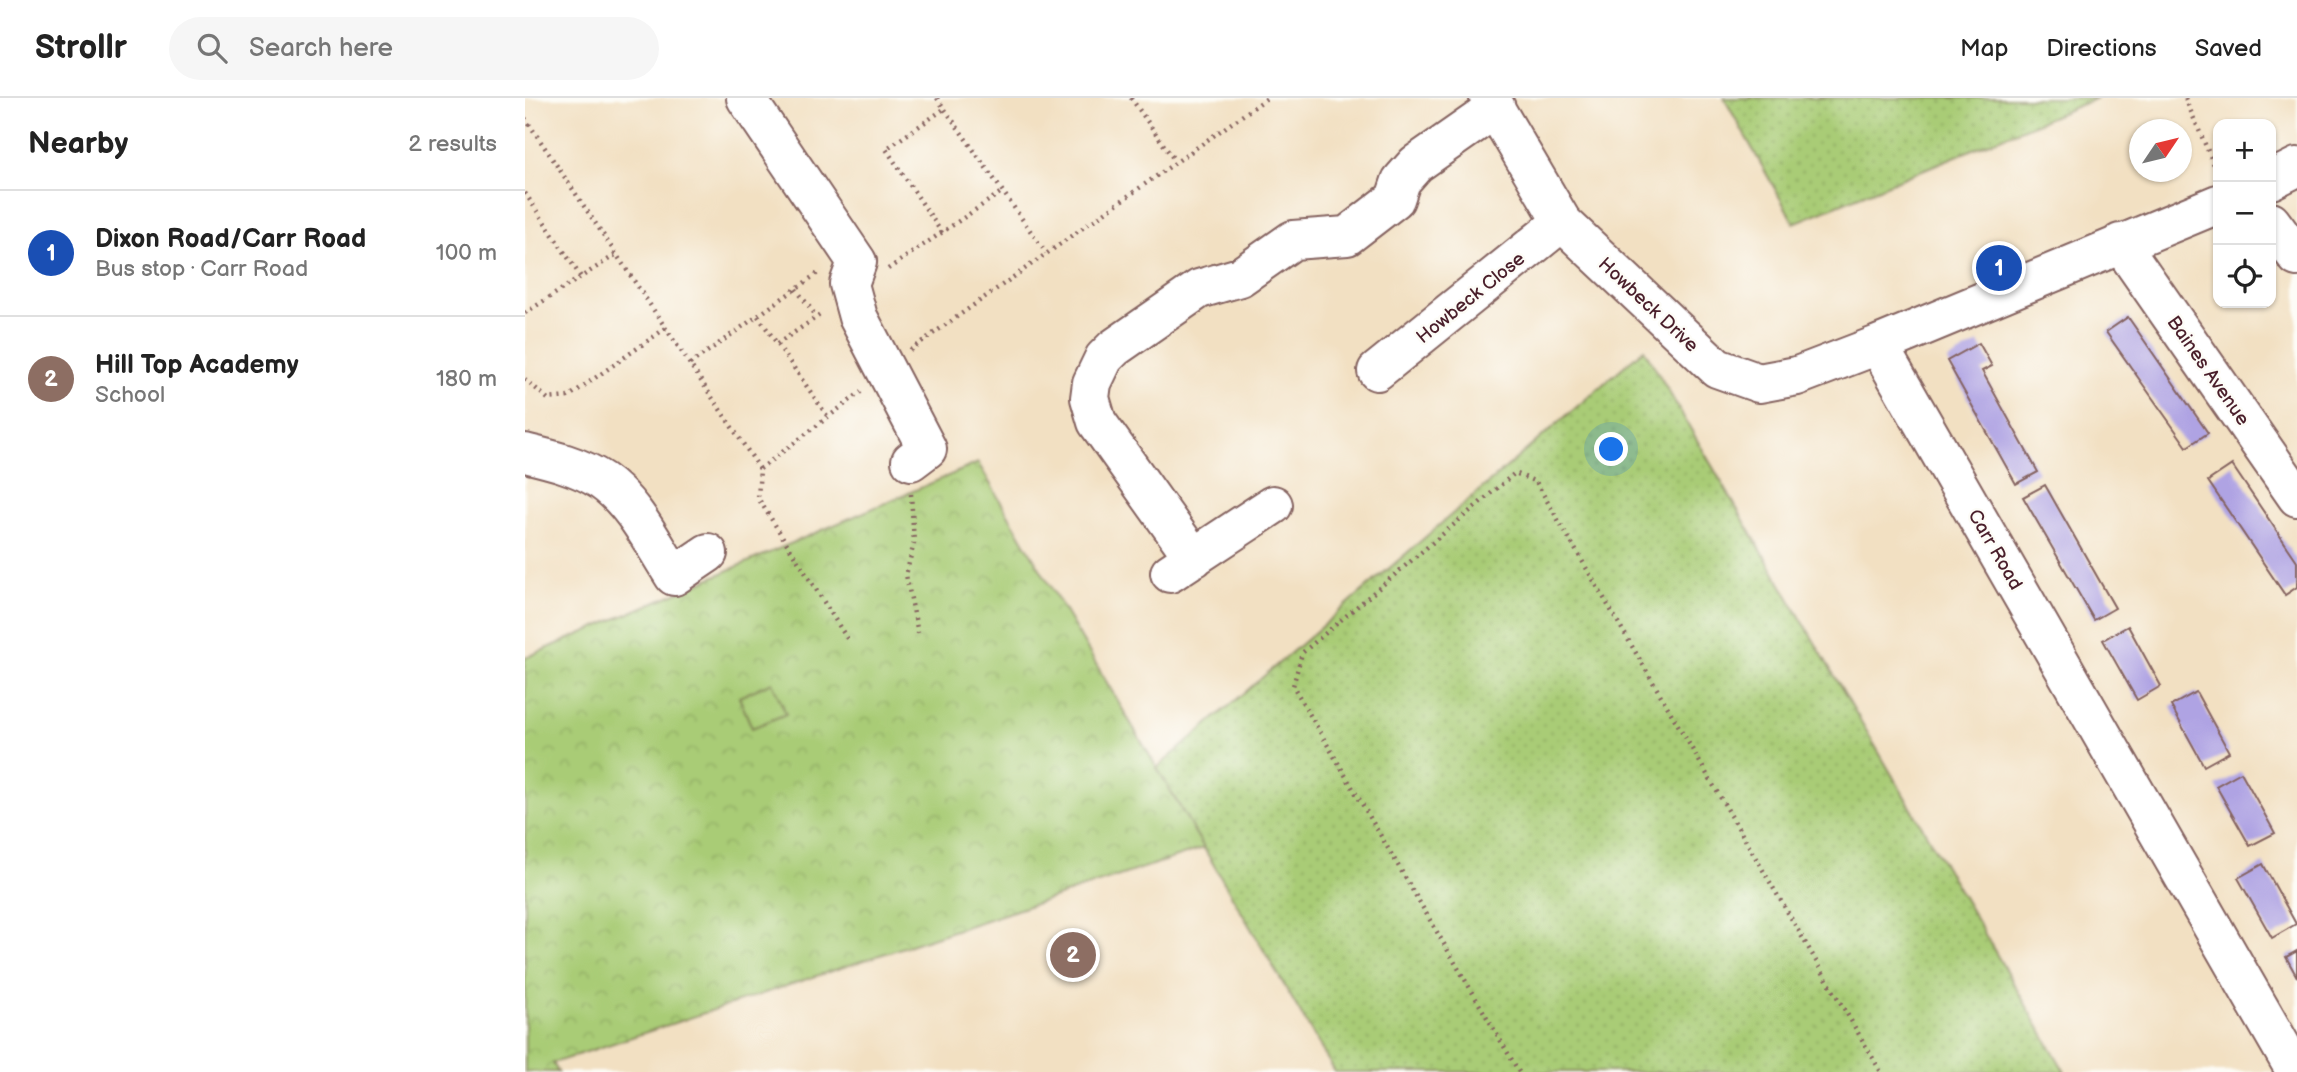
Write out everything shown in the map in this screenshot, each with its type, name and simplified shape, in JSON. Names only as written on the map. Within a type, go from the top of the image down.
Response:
[{"type":"street","points":[[746,98],[853,256],[849,284],[858,317],[927,449],[911,461]]},
{"type":"street","points":[[1273,505],[1182,566],[1097,422],[1090,398],[1092,383],[1104,358],[1199,289],[1240,277],[1293,240],[1347,236],[1395,200],[1401,181],[1416,164],[1492,103]]},
{"type":"street","name":"Howbeck Drive","points":[[1492,103],[1562,222],[1717,368],[1759,383],[1797,376],[1878,345]]},
{"type":"street","points":[[2276,178],[2297,167]]},
{"type":"street","points":[[1878,345],[2213,206]]},
{"type":"street","name":"Howbeck Close","points":[[1377,371],[1562,222]]},
{"type":"street","points":[[2276,229],[2297,257]]},
{"type":"street","name":"Baines Avenue","points":[[2120,243],[2297,497]]},
{"type":"street","name":"Carr Road","points":[[1878,345],[2296,1072]]},
{"type":"street","points":[[525,453],[558,461],[601,480],[629,507],[674,576],[708,553]]},
{"type":"path","points":[[937,98],[1046,253]]},
{"type":"path","points":[[1131,98],[1175,161]]},
{"type":"path","points":[[760,469],[871,384],[884,368],[1267,98]]},
{"type":"path","points":[[2185,98],[2213,163]]},
{"type":"path","points":[[942,233],[886,149],[944,109]]},
{"type":"path","points":[[525,118],[760,469],[758,498],[848,640]]},
{"type":"path","points":[[525,193],[581,277]]},
{"type":"path","points":[[525,313],[617,254]]},
{"type":"path","points":[[690,364],[796,289],[853,256]]},
{"type":"path","points":[[796,289],[817,317]]},
{"type":"path","points":[[758,316],[828,417]]},
{"type":"path","points":[[525,379],[548,399],[568,397],[666,328]]},
{"type":"path","points":[[911,461],[914,542],[906,575],[918,633]]},
{"type":"path","points":[[1519,1072],[1293,686],[1302,653],[1515,473],[1536,482],[1881,1072]]},
{"type":"green space","points":[[1724,98],[2097,98],[1794,223]]},
{"type":"green space","points":[[1644,349],[2065,1072],[1335,1072],[1157,768]]},
{"type":"green space","points":[[978,463],[1204,848],[553,1063],[558,1072],[525,1072],[525,658]]},
{"type":"green space","points":[[772,682],[786,714],[752,728],[739,697]]},
{"type":"building","points":[[2128,317],[2208,433],[2187,447],[2106,332]]},
{"type":"building","points":[[1979,343],[1992,366],[1982,371],[2038,472],[2016,484],[1947,361]]},
{"type":"building","points":[[2232,465],[2297,561],[2297,587],[2285,595],[2208,481]]},
{"type":"building","points":[[2045,485],[2115,608],[2094,620],[2023,497]]},
{"type":"building","points":[[2128,626],[2161,686],[2137,700],[2103,640]]},
{"type":"building","points":[[2196,692],[2229,752],[2204,766],[2171,706]]},
{"type":"building","points":[[2241,772],[2275,833],[2250,846],[2216,786]]},
{"type":"building","points":[[2263,864],[2296,924],[2272,938],[2238,878]]},
{"type":"building","points":[[2297,951],[2297,977],[2286,957]]},
{"type":"place","name":"Dixon Road/Carr Road","points":[[1999,268]]},
{"type":"place","name":"Hill Top Academy","points":[[1073,955]]}]
